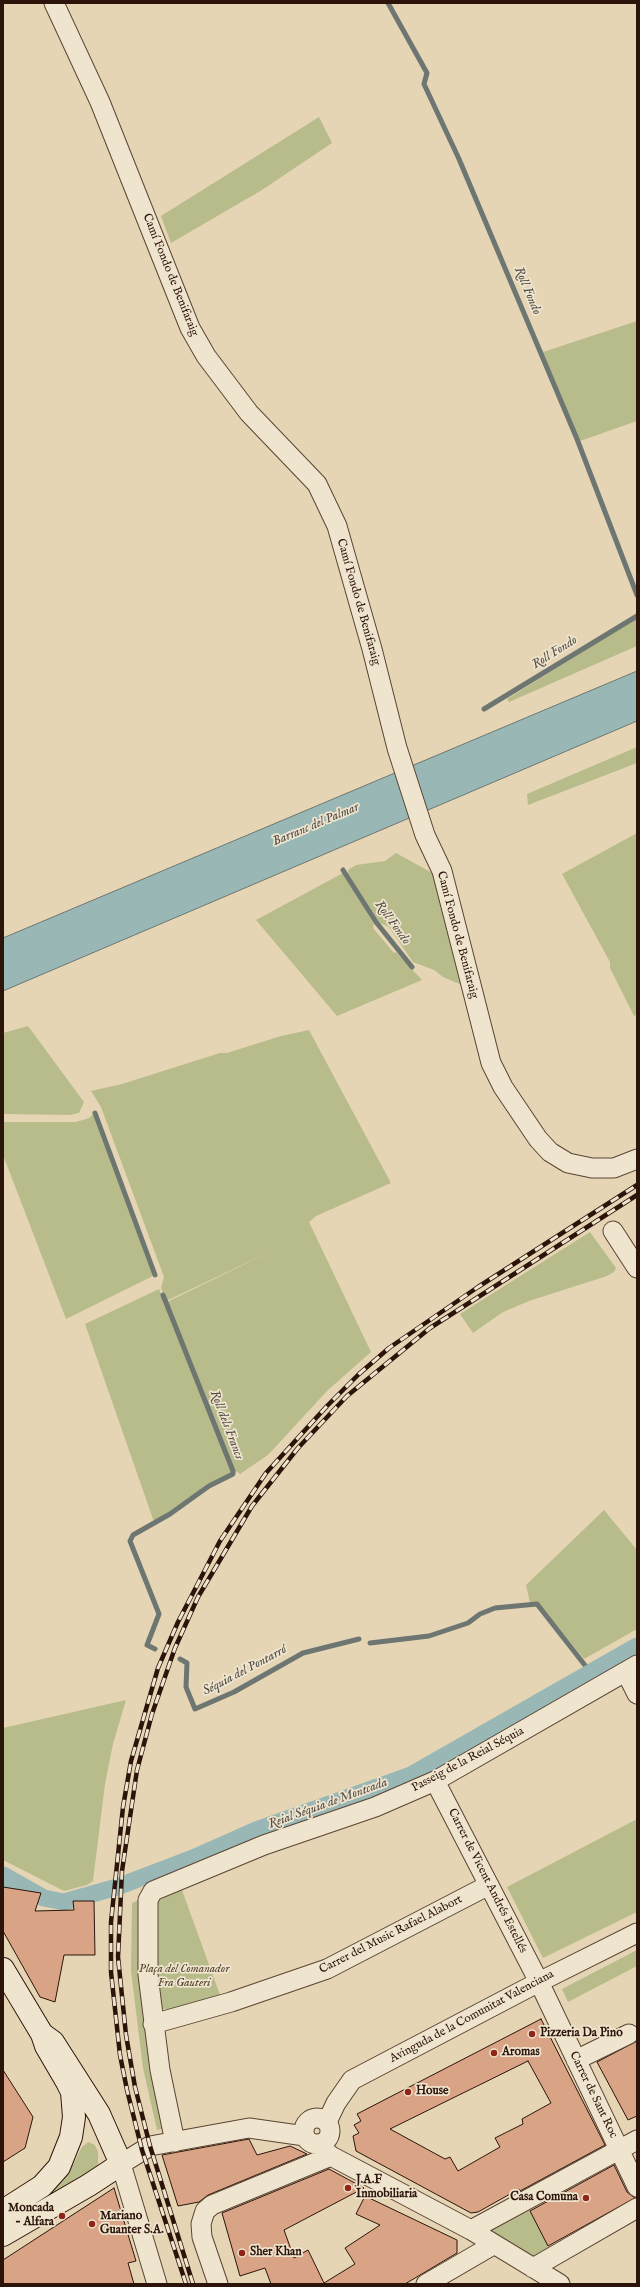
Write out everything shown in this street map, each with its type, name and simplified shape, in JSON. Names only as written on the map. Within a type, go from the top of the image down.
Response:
[{"type":"street","name":"Camí Fondo de Benifaraig","points":[[54,3],[100,102],[190,328],[206,356],[249,413],[317,484],[337,526],[372,649],[397,748],[425,835],[442,871],[491,1063],[519,1114],[550,1152],[568,1163],[592,1168],[614,1168],[637,1159]]},
{"type":"street","points":[[613,1231],[637,1268]]},
{"type":"street","points":[[631,1669],[637,1694]]},
{"type":"street","name":"Passeig de la Reial Séquia","points":[[154,2024],[148,1975],[148,1900],[153,1891],[264,1845],[375,1807],[435,1781],[631,1669]]},
{"type":"street","name":"Carrer de Vicent Andrés Estellés","points":[[435,1781],[539,1982]]},
{"type":"street","name":"Carrer del Music Rafael Alabort","points":[[154,2024],[231,2002],[327,1968],[489,1885]]},
{"type":"street","name":"Avinguda de la Comunitat Valenciana","points":[[318,2145],[305,2127],[310,2120],[319,2118],[327,2122],[336,2103],[352,2080],[539,1982],[637,1933]]},
{"type":"street","points":[[3,1969],[42,2034],[46,2046],[72,2092],[74,2117],[71,2137],[59,2167],[52,2176],[30,2194],[3,2211]]},
{"type":"street","name":"Carrer de Sant Roc","points":[[539,1982],[637,2186]]},
{"type":"street","points":[[154,2024],[160,2070],[175,2142]]},
{"type":"street","points":[[42,2034],[57,2049],[99,2114],[112,2140],[121,2164],[157,2284]]},
{"type":"street","points":[[576,2060],[628,2034]]},
{"type":"street","points":[[71,2137],[77,2130],[91,2128],[100,2130],[112,2140],[142,2150]]},
{"type":"street","points":[[3,2235],[89,2186],[142,2150],[249,2128],[318,2145],[471,2230],[493,2245],[560,2284]]},
{"type":"street","points":[[471,2230],[637,2140]]},
{"type":"street","points":[[217,2279],[202,2237],[200,2224],[204,2212],[212,2205],[318,2145]]},
{"type":"street","points":[[533,2268],[637,2208]]},
{"type":"street","points":[[426,2284],[493,2245]]},
{"type":"green space","points":[[319,117],[332,143],[262,190],[171,243],[161,216]]},
{"type":"green space","points":[[637,321],[637,421],[580,441],[543,352]]},
{"type":"green space","points":[[637,618],[637,646],[509,702],[507,699]]},
{"type":"green space","points":[[637,747],[637,763],[528,805],[527,794]]},
{"type":"green space","points":[[637,833],[637,1014],[634,1016],[610,968],[610,962],[562,874]]},
{"type":"green space","points":[[396,853],[434,874],[462,985],[443,977],[434,970],[413,962],[389,927],[378,922],[348,873],[348,870],[356,865],[385,861]]},
{"type":"green space","points":[[343,873],[374,924],[373,928],[394,953],[396,952],[422,980],[337,1016],[256,920]]},
{"type":"green space","points":[[28,1026],[84,1102],[79,1113],[70,1115],[3,1114],[3,1033]]},
{"type":"green space","points":[[309,1030],[391,1183],[316,1216],[309,1222],[371,1352],[327,1391],[268,1455],[240,1474],[234,1470],[167,1302],[276,1249],[166,1301],[161,1288],[164,1277],[101,1107],[91,1091],[122,1084],[220,1053],[227,1053],[281,1036]]},
{"type":"green space","points":[[94,1113],[153,1276],[66,1319],[3,1155],[3,1122],[76,1122],[89,1118]]},
{"type":"green space","points":[[590,1232],[616,1268],[614,1272],[607,1276],[529,1301],[503,1312],[473,1333],[460,1314]]},
{"type":"green space","points":[[159,1289],[232,1470],[231,1473],[208,1485],[154,1522],[85,1324]]},
{"type":"green space","points":[[604,1510],[637,1550],[637,1629],[584,1659],[538,1602],[530,1603],[526,1585]]},
{"type":"green space","points":[[126,1700],[113,1744],[105,1784],[93,1881],[87,1885],[64,1891],[3,1860],[3,1728]]},
{"type":"green space","points":[[637,1819],[637,1912],[543,1958],[507,1887]]},
{"type":"green space","name":"Plaça del Comanador Fra Gauteri","points":[[182,1890],[220,1995],[179,2009],[163,2009],[157,2002],[155,1902]]},
{"type":"green space","points":[[141,1899],[167,2128],[157,2130],[143,2068],[131,1971],[132,1903]]},
{"type":"green space","points":[[637,1950],[637,1966],[568,2002],[562,1989]]},
{"type":"green space","points":[[88,2142],[95,2145],[98,2152],[98,2164],[93,2171],[3,2228],[3,2221],[59,2184],[70,2170],[82,2147]]},
{"type":"green space","points":[[526,2203],[552,2253],[533,2263],[478,2229]]},
{"type":"water","name":"Barranc del Palmar","points":[[637,671],[637,721],[3,991],[3,938]]},
{"type":"water","points":[[3,1867],[29,1882],[26,1888],[21,1887],[3,1896]]},
{"type":"building","points":[[3,1887],[41,1893],[35,1911],[74,1910],[73,1901],[94,1901],[95,1955],[64,1955],[55,2002],[40,1997],[3,1931]]},
{"type":"building","points":[[541,2019],[605,2145],[520,2191],[519,2189],[478,2212],[471,2213],[356,2151],[353,2136],[359,2133],[354,2125],[361,2121],[357,2114]],"holes":[[[528,2061],[551,2103],[522,2119],[523,2124],[495,2138],[500,2147],[458,2171],[450,2157],[445,2159],[390,2129]]]},
{"type":"building","points":[[637,2041],[637,2116],[628,2120],[597,2062]]},
{"type":"building","points":[[3,2070],[33,2117],[25,2148],[3,2162]]},
{"type":"building","points":[[249,2139],[257,2155],[290,2146],[307,2154],[208,2195],[199,2202],[178,2206],[162,2155]]},
{"type":"building","name":"Casa Comuna","points":[[614,2165],[627,2192],[635,2198],[548,2246],[530,2211]]},
{"type":"building","points":[[329,2169],[364,2188],[284,2230],[294,2258],[308,2250],[324,2283],[355,2264],[345,2248],[380,2225],[356,2214],[365,2196],[457,2240],[457,2253],[405,2284],[271,2284],[265,2268],[240,2276],[222,2213]]},
{"type":"building","name":"Mariano Guanter S.A.","points":[[114,2188],[136,2261],[128,2263],[134,2284],[3,2284],[3,2260]]},
{"type":"waterway","name":"Roll Fondo","points":[[388,3],[427,73],[424,84],[459,159],[577,439],[637,595]]},
{"type":"waterway","name":"Roll Fondo","points":[[484,709],[637,616]]},
{"type":"waterway","name":"Roll Fondo","points":[[343,870],[376,922],[412,967]]},
{"type":"waterway","name":"Roll dels Francs","points":[[95,1113],[155,1275]]},
{"type":"waterway","name":"Roll dels Francs","points":[[155,1649],[147,1645],[159,1614],[130,1541],[133,1535],[170,1514],[209,1486],[233,1474],[163,1295]]},
{"type":"waterway","name":"Séquia del Pontarró","points":[[370,1643],[429,1636],[468,1623],[480,1614],[495,1608],[537,1604],[591,1673]]},
{"type":"waterway","name":"Séquia del Pontarró","points":[[180,1659],[187,1663],[186,1687],[195,1709],[234,1692],[303,1653],[359,1639]]},
{"type":"waterway","name":"Reial Séquia de Montcada","points":[[3,1875],[44,1898],[64,1902],[117,1887],[193,1858],[256,1830],[411,1775],[637,1646]]},
{"type":"railway","points":[[186,2284],[142,2150],[127,2090],[120,2055],[111,1972],[111,1922],[123,1807],[131,1761],[158,1668],[178,1622],[220,1541],[266,1473],[327,1406],[359,1374],[389,1348],[478,1287],[637,1185]]},
{"type":"railway","points":[[193,2284],[150,2146],[135,2087],[126,2035],[118,1957],[122,1871],[137,1770],[152,1714],[175,1648],[198,1597],[252,1506],[298,1448],[347,1396],[430,1328],[637,1195]]},
{"type":"place","name":"Pizzeria Da Pino","points":[[532,2034]]},
{"type":"place","name":"Aromas","points":[[494,2053]]},
{"type":"place","name":"House","points":[[408,2092]]},
{"type":"place","name":"J.A.F Inmobiliaria","points":[[348,2188]]},
{"type":"place","name":"Casa Comuna","points":[[586,2198]]},
{"type":"place","name":"Moncada - Alfara","points":[[62,2216]]},
{"type":"place","name":"Mariano Guanter S.A.","points":[[92,2224]]},
{"type":"place","name":"Sher Khan","points":[[242,2253]]}]
